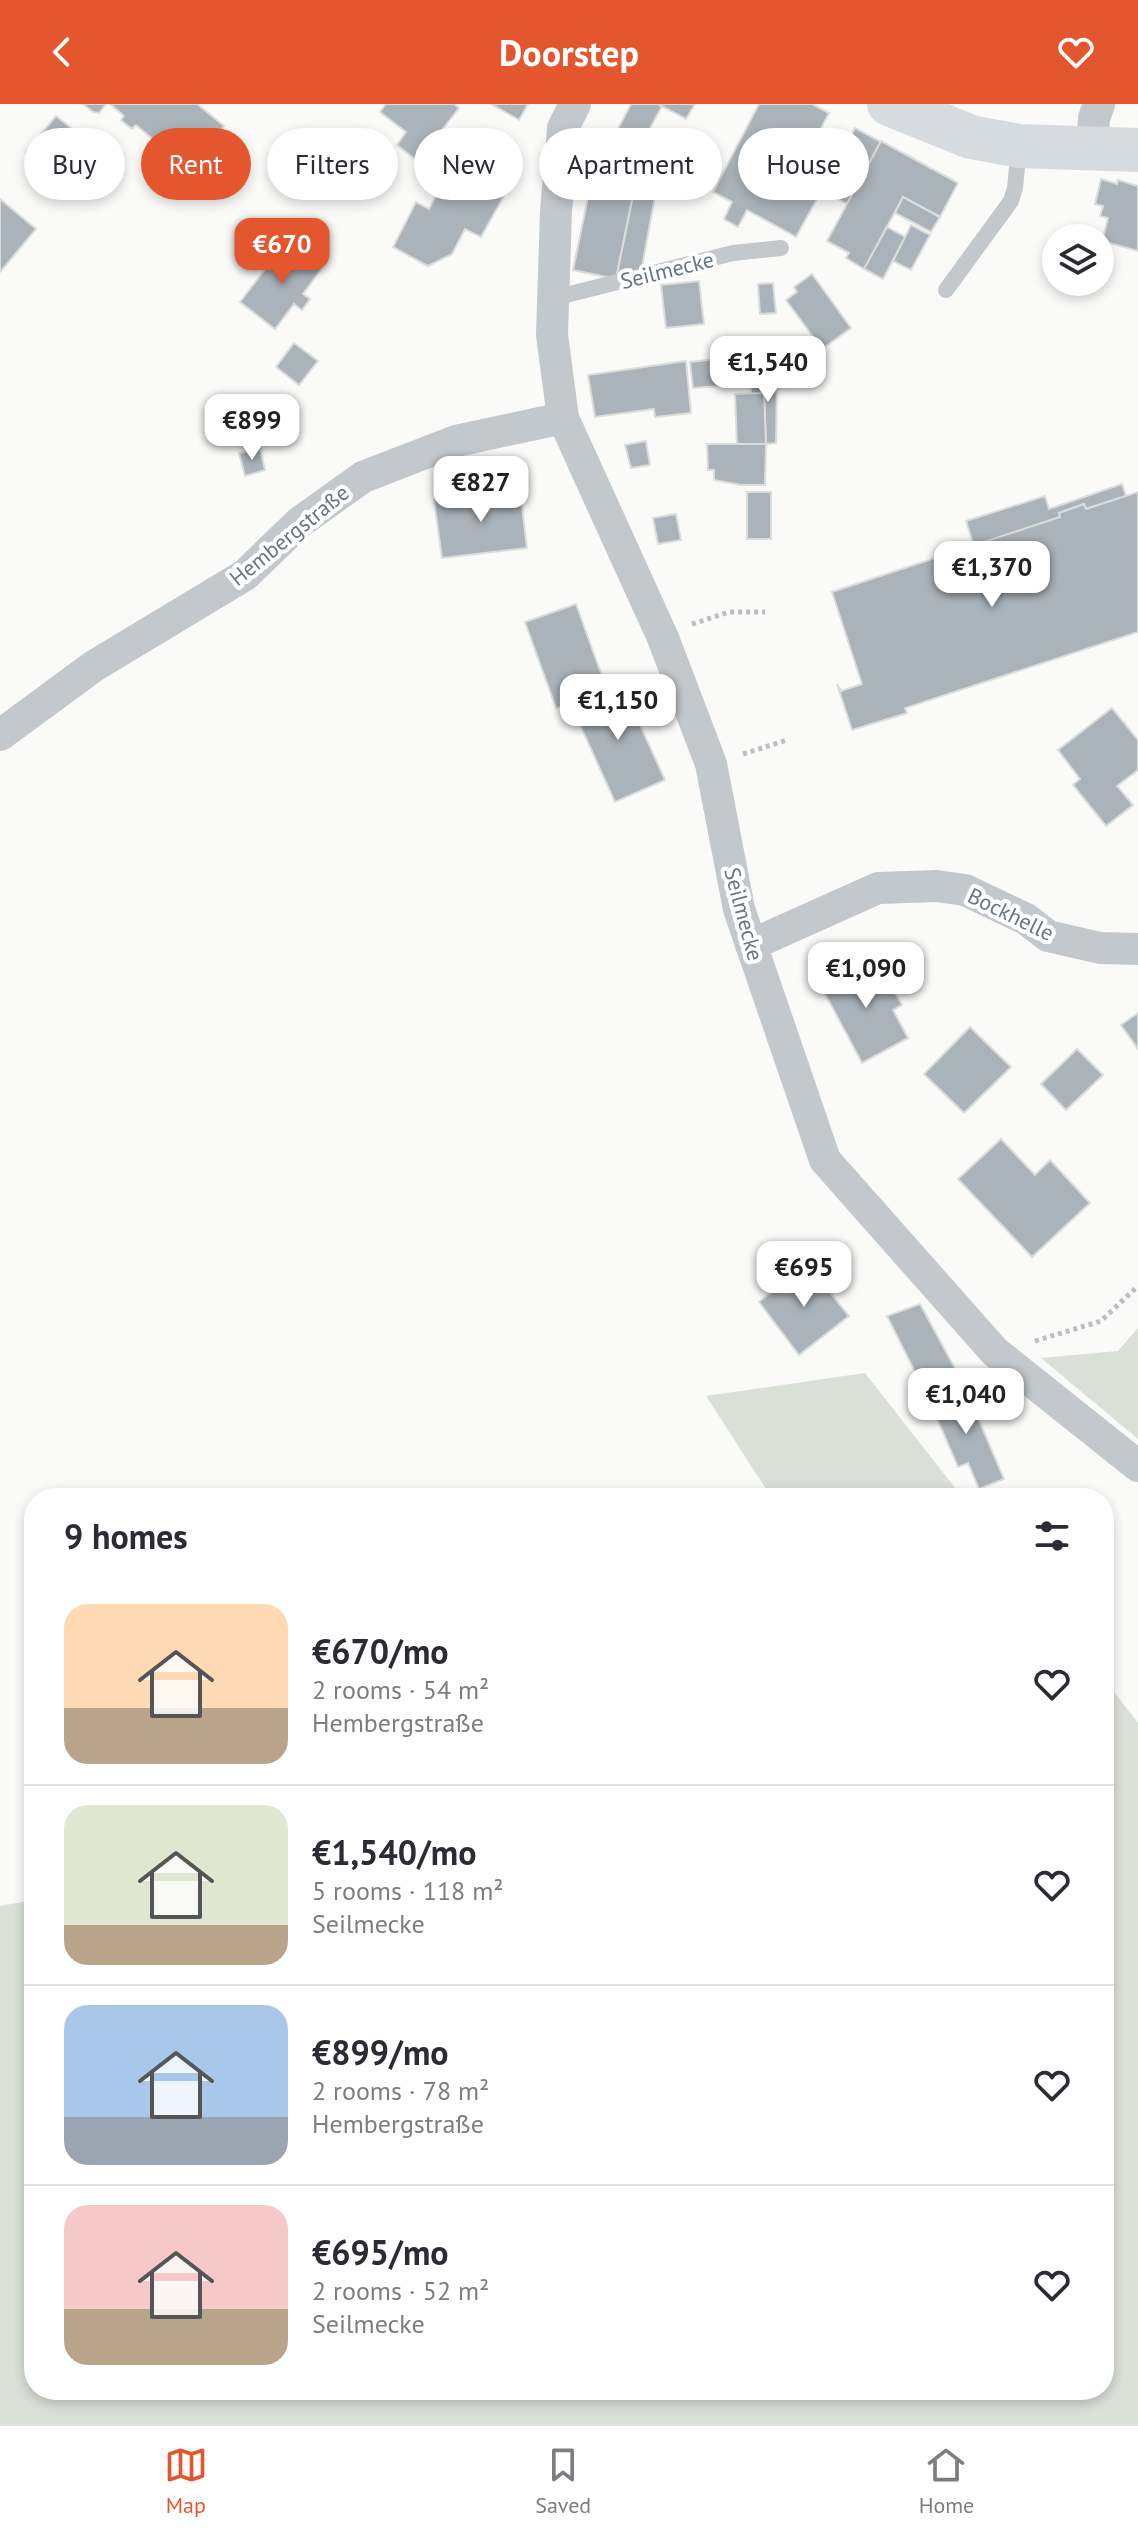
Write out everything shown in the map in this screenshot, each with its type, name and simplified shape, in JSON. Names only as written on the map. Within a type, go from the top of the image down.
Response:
[{"type":"main road","points":[[889,104],[971,137],[1019,146],[1138,150]]},
{"type":"street","name":"Seilmecke","points":[[575,104],[563,128],[556,211],[552,335],[563,418],[663,638],[711,764],[739,909],[825,1160],[995,1352],[1138,1466]]},
{"type":"street","points":[[1092,150],[1094,118],[1099,104]]},
{"type":"street","name":"Hembergstraße","points":[[0,735],[94,666],[245,575],[300,522],[363,477],[456,441],[563,418]]},
{"type":"street","name":"Bockhelle","points":[[751,945],[878,888],[937,886],[965,890],[1026,919],[1048,936],[1100,948],[1138,949]]},
{"type":"lane","points":[[946,290],[1011,201],[1019,146]]},
{"type":"lane","name":"Seilmecke","points":[[554,298],[733,253],[781,248]]},
{"type":"path","points":[[700,620],[729,612],[765,612]]},
{"type":"path","points":[[711,764],[787,740]]},
{"type":"path","points":[[995,1352],[1101,1321],[1138,1286]]},
{"type":"shaded area","points":[[1138,1328],[1138,1439],[1041,1358],[1118,1351]]},
{"type":"shaded area","points":[[865,1373],[955,1488],[766,1488],[706,1396]]},
{"type":"shaded area","points":[[1114,1692],[1138,1723],[1138,2424],[0,2424],[0,1906],[24,1902],[24,2400],[1114,2400]]},
{"type":"building","points":[[83,104],[106,104],[99,113]]},
{"type":"building","points":[[110,104],[197,104],[224,126],[141,129],[136,125],[132,129],[121,120],[124,116]]},
{"type":"building","points":[[386,104],[454,104],[459,108],[443,128],[414,128],[414,158],[398,146],[406,132],[380,112]]},
{"type":"building","points":[[491,104],[528,104],[519,120]]},
{"type":"building","points":[[631,104],[662,106],[650,128],[618,128]]},
{"type":"building","points":[[658,104],[695,104],[686,119]]},
{"type":"building","points":[[759,104],[812,104],[829,113],[821,128],[746,128]]},
{"type":"building","points":[[56,116],[71,128],[46,128]]},
{"type":"building","points":[[869,136],[881,142],[869,164]]},
{"type":"building","points":[[881,141],[958,183],[940,217],[903,197],[864,269],[846,258],[849,253],[827,241],[849,200],[869,200],[869,163]]},
{"type":"building","points":[[738,144],[738,200],[816,200],[796,237],[747,210],[738,227],[724,219],[732,202],[722,197],[722,175]]},
{"type":"building","points":[[1101,179],[1138,186],[1138,251],[1114,244],[1114,224],[1106,224],[1108,218],[1100,216],[1103,206],[1095,204]]},
{"type":"building","points":[[903,197],[940,217],[931,232],[895,213]]},
{"type":"building","points":[[0,199],[36,229],[0,272]]},
{"type":"building","points":[[434,200],[502,200],[481,237],[465,229],[452,254],[428,266],[393,247],[416,202],[429,209]]},
{"type":"building","points":[[587,200],[632,200],[616,279],[573,270]]},
{"type":"building","points":[[632,200],[654,200],[641,272],[616,279]]},
{"type":"building","points":[[911,225],[930,235],[911,270],[893,261]]},
{"type":"building","points":[[887,227],[905,237],[883,279],[864,269]]},
{"type":"building","points":[[287,241],[322,268],[303,294],[310,299],[302,310],[294,304],[275,329],[240,302]]},
{"type":"building","points":[[812,274],[851,328],[822,349],[786,300],[797,292],[794,287]]},
{"type":"building","points":[[699,281],[704,324],[666,328],[661,285]]},
{"type":"building","points":[[773,283],[776,313],[760,314],[758,284]]},
{"type":"building","points":[[294,343],[318,361],[299,385],[276,367]]},
{"type":"building","points":[[716,359],[719,386],[693,388],[690,362]]},
{"type":"building","points":[[686,361],[691,413],[655,417],[654,409],[595,417],[588,375]]},
{"type":"building","points":[[744,368],[745,383],[719,386],[718,370]]},
{"type":"building","points":[[777,377],[776,443],[766,444],[764,393],[751,394],[751,378]]},
{"type":"building","points":[[764,393],[766,444],[737,445],[735,394]]},
{"type":"building","points":[[646,441],[650,465],[631,468],[625,445]]},
{"type":"building","points":[[707,444],[766,444],[765,485],[714,480],[714,470],[708,470]]},
{"type":"building","points":[[260,448],[265,470],[245,476],[239,453]]},
{"type":"building","points":[[1122,484],[1126,496],[1086,509],[1084,504],[1059,513],[1060,517],[974,546],[966,521],[1045,496],[1049,509]]},
{"type":"building","points":[[520,490],[527,548],[442,558],[434,500]]},
{"type":"building","points":[[747,492],[771,492],[771,539],[747,539]]},
{"type":"building","points":[[1138,492],[1138,632],[905,708],[907,713],[852,730],[837,684],[841,691],[862,684],[832,592],[1060,517],[1059,513],[1084,504],[1086,509]]},
{"type":"building","points":[[676,514],[681,540],[658,544],[653,518]]},
{"type":"building","points":[[576,604],[607,690],[556,708],[525,622]]},
{"type":"building","points":[[621,683],[665,780],[615,802],[571,705]]},
{"type":"building","points":[[1112,708],[1138,740],[1138,770],[1117,786],[1133,805],[1106,826],[1073,785],[1080,779],[1058,750]]},
{"type":"building","points":[[867,961],[876,977],[884,973],[902,1005],[893,1010],[908,1038],[862,1063],[821,986]]},
{"type":"building","points":[[1138,1013],[1138,1049],[1121,1025]]},
{"type":"building","points":[[970,1027],[1011,1067],[964,1113],[924,1074]]},
{"type":"building","points":[[1077,1049],[1103,1075],[1066,1110],[1041,1084]]},
{"type":"building","points":[[1001,1139],[1035,1175],[1050,1160],[1090,1203],[1032,1257],[958,1179]]},
{"type":"building","points":[[807,1264],[849,1316],[799,1355],[759,1302]]},
{"type":"building","points":[[920,1304],[964,1385],[929,1400],[887,1316]]},
{"type":"building","points":[[964,1385],[1004,1479],[979,1488],[968,1463],[958,1467],[929,1400]]}]
